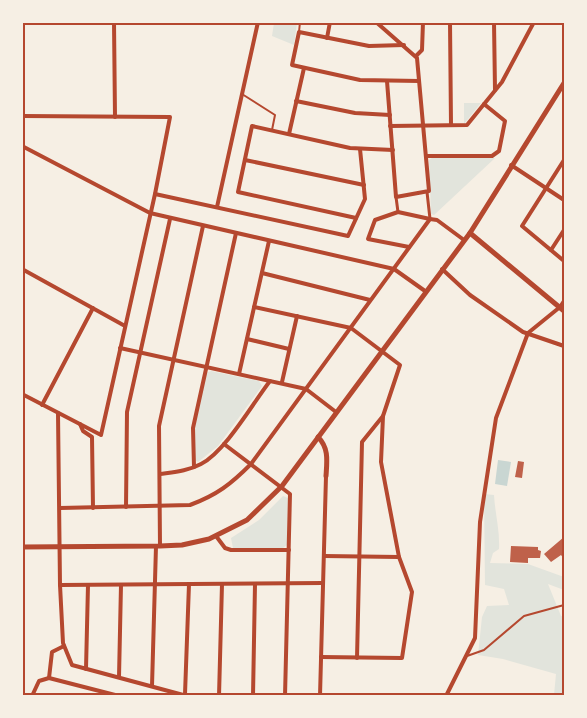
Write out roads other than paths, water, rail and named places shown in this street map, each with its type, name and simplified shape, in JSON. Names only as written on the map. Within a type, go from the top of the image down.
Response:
[{"type":"street","points":[[114,22],[115,117]]},
{"type":"street","points":[[217,207],[258,22]]},
{"type":"street","points":[[327,38],[330,22]]},
{"type":"street","points":[[60,508],[190,505],[209,498],[229,486],[251,464],[430,218],[424,126],[416,56],[376,22]]},
{"type":"street","points":[[416,56],[422,50],[423,22]]},
{"type":"street","points":[[450,22],[451,125]]},
{"type":"street","points":[[494,22],[496,90]]},
{"type":"street","points":[[390,126],[467,125],[496,90],[534,22]]},
{"type":"street","points":[[404,45],[376,47],[299,32],[292,65],[360,80],[419,81]]},
{"type":"street","points":[[288,134],[304,68]]},
{"type":"street","points":[[387,81],[398,212]]},
{"type":"street","points":[[22,547],[182,545],[216,536],[247,520],[282,486],[470,232],[564,87]]},
{"type":"street","points":[[296,101],[368,115],[390,115]]},
{"type":"street","points":[[426,156],[492,156],[499,151],[505,121],[484,104]]},
{"type":"street","points":[[22,116],[170,117],[155,194],[101,435],[22,394]]},
{"type":"street","points":[[356,218],[238,192],[252,126],[360,149],[393,150]]},
{"type":"street","points":[[22,146],[150,213],[394,269],[425,291]]},
{"type":"street","points":[[155,194],[348,236],[365,199],[360,149]]},
{"type":"street","points":[[245,160],[364,185]]},
{"type":"street","points":[[564,160],[522,226],[564,261]]},
{"type":"street","points":[[511,166],[564,200]]},
{"type":"street","points":[[396,197],[428,192]]},
{"type":"street","points":[[409,248],[368,239],[374,220],[398,212],[430,218],[437,220],[464,240]]},
{"type":"street","points":[[126,507],[126,424],[170,219]]},
{"type":"street","points":[[152,686],[155,585],[160,507],[159,426],[203,226]]},
{"type":"street","points":[[551,250],[564,230]]},
{"type":"street","points":[[470,232],[562,309]]},
{"type":"street","points":[[194,467],[193,428],[236,233]]},
{"type":"street","points":[[239,374],[269,241]]},
{"type":"street","points":[[442,269],[470,294],[523,332],[564,346]]},
{"type":"street","points":[[22,270],[125,326]]},
{"type":"street","points":[[262,274],[370,300]]},
{"type":"street","points":[[446,696],[475,638],[480,522],[489,451],[496,418],[528,333],[562,309],[564,301]]},
{"type":"street","points":[[254,307],[351,328],[400,365],[383,416],[381,462],[399,557],[412,592],[402,658],[321,657]]},
{"type":"street","points":[[42,404],[93,308]]},
{"type":"street","points":[[282,382],[297,316]]},
{"type":"street","points":[[247,339],[289,349]]},
{"type":"street","points":[[120,348],[206,365],[306,389],[336,412]]},
{"type":"street","points":[[160,474],[182,472],[206,461],[224,444],[270,381]]},
{"type":"street","points":[[58,413],[60,586],[64,646],[72,665],[186,695],[189,584]]},
{"type":"street","points":[[357,658],[362,442],[383,416]]},
{"type":"street","points":[[80,424],[83,431],[92,437],[93,508]]},
{"type":"street","points":[[318,437],[325,444],[327,451],[320,696]]},
{"type":"street","points":[[224,444],[282,486],[290,494],[285,696]]},
{"type":"street","points":[[216,536],[225,548],[231,550],[289,550]]},
{"type":"street","points":[[324,556],[399,557]]},
{"type":"street","points":[[219,696],[222,584]]},
{"type":"street","points":[[252,696],[255,584]]},
{"type":"street","points":[[60,586],[324,584]]},
{"type":"street","points":[[86,669],[88,585]]},
{"type":"street","points":[[119,677],[121,585]]},
{"type":"street","points":[[49,678],[52,652],[64,646]]},
{"type":"street","points":[[32,696],[39,681],[49,678],[119,696]]},
{"type":"lane","points":[[299,32],[300,22]]},
{"type":"lane","points":[[242,94],[275,116],[272,130]]},
{"type":"lane","points":[[467,656],[484,650],[524,616],[564,605]]}]
